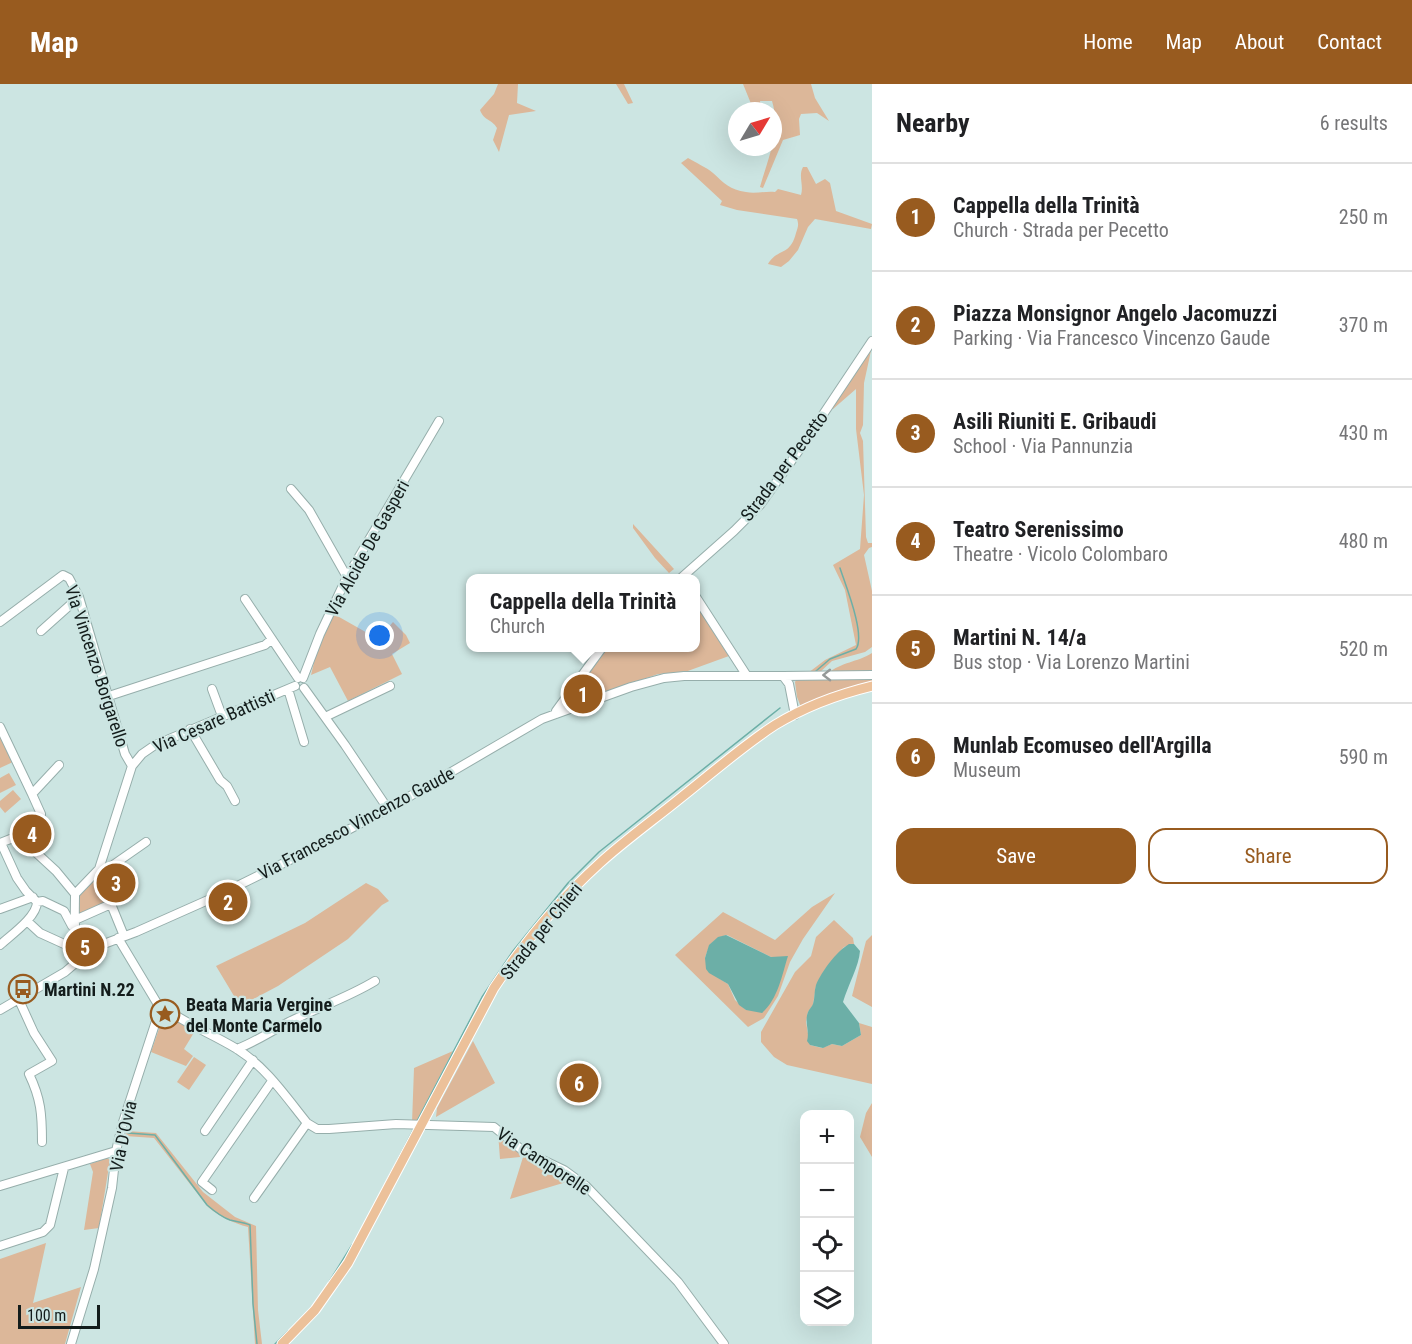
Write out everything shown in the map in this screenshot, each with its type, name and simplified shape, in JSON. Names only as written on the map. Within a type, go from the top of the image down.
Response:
[{"type":"main road","name":"Strada per Chieri","points":[[282,1344],[315,1310],[348,1263],[495,988],[511,963],[553,910],[601,862],[750,743],[795,715],[848,692],[872,686]]},
{"type":"street","name":"Strada per Pecetto","points":[[687,574],[760,505],[872,341]]},
{"type":"street","name":"Via Alcide De Gasperi","points":[[296,683],[347,577],[439,421]]},
{"type":"street","points":[[291,489],[309,510],[347,577]]},
{"type":"street","name":"Via Vincenzo Borgarello","points":[[0,622],[63,575],[69,578],[79,597],[125,754],[132,766]]},
{"type":"street","points":[[41,631],[79,597]]},
{"type":"street","points":[[246,599],[272,639],[299,689],[304,688],[388,809]]},
{"type":"street","points":[[700,603],[747,676]]},
{"type":"street","points":[[109,696],[265,645],[272,639]]},
{"type":"street","points":[[556,714],[599,652]]},
{"type":"street","name":"Via Francesco Vincenzo Gaude","points":[[0,1010],[65,972],[93,948],[252,879],[388,809],[542,719],[656,680],[684,676],[872,675]]},
{"type":"street","points":[[783,676],[789,684],[795,715]]},
{"type":"street","points":[[296,683],[304,742]]},
{"type":"street","name":"Via Cesare Battisti","points":[[75,894],[98,871],[132,766],[142,754],[155,745],[296,683]]},
{"type":"street","points":[[325,717],[390,687]]},
{"type":"street","points":[[212,689],[222,716]]},
{"type":"street","points":[[0,727],[41,814],[18,836],[1,843],[26,891],[35,899],[64,911],[75,934]]},
{"type":"street","points":[[190,729],[235,801]]},
{"type":"street","points":[[32,795],[59,765]]},
{"type":"street","points":[[18,836],[56,870],[75,894],[75,934],[81,958]]},
{"type":"street","points":[[146,842],[103,872],[98,871],[121,937],[157,1003],[170,1013],[253,1060],[307,1123],[254,1198]]},
{"type":"street","points":[[0,865],[9,862]]},
{"type":"street","points":[[0,909],[35,899]]},
{"type":"street","points":[[0,945],[27,921],[37,908],[35,899]]},
{"type":"street","points":[[75,920],[111,904]]},
{"type":"street","points":[[27,921],[40,933],[72,948],[77,948]]},
{"type":"street","points":[[237,1049],[288,1023],[350,996],[375,981]]},
{"type":"street","points":[[19,1000],[34,1033],[52,1061],[29,1074],[38,1092],[42,1111],[42,1142]]},
{"type":"street","name":"Via D'Ovia","points":[[71,1344],[94,1269],[129,1102],[155,1028],[157,1003]]},
{"type":"street","points":[[205,1131],[253,1060]]},
{"type":"street","points":[[212,1190],[202,1182],[272,1080]]},
{"type":"street","name":"Via Camporelle","points":[[307,1123],[317,1129],[329,1130],[396,1124],[494,1127],[522,1150],[564,1170],[586,1186],[678,1282],[724,1344]]},
{"type":"street","points":[[0,1186],[117,1151]]},
{"type":"street","points":[[0,1246],[43,1232],[50,1224],[64,1168]]},
{"type":"shaded area","points":[[498,84],[518,84],[517,103],[536,111],[509,115],[499,152],[493,140],[497,128],[480,110],[494,94]]},
{"type":"shaded area","points":[[616,84],[624,84],[633,103],[628,104]]},
{"type":"shaded area","points":[[743,84],[811,84],[815,98],[829,121],[817,113],[801,114],[800,135],[783,140],[782,142],[782,102],[750,102]]},
{"type":"shaded area","points":[[769,156],[776,156],[763,188],[760,187]]},
{"type":"shaded area","points":[[688,158],[710,171],[731,188],[749,193],[775,192],[778,189],[801,195],[802,170],[803,167],[807,167],[816,184],[825,179],[830,183],[836,211],[872,224],[871,229],[815,219],[808,227],[798,250],[789,261],[781,267],[768,264],[790,246],[798,228],[797,219],[737,210],[720,205],[722,201],[681,163]]},
{"type":"shaded area","points":[[872,346],[864,383],[863,425],[860,433],[863,441],[866,537],[868,543],[872,543],[872,547],[864,555],[872,591],[872,647],[865,652],[832,661],[818,674],[808,673],[825,660],[856,645],[845,590],[833,565],[860,549],[864,495],[856,429],[856,389],[833,409],[831,408]]},
{"type":"shaded area","points":[[633,524],[674,569],[669,573],[655,558],[633,528]]},
{"type":"shaded area","points":[[700,611],[729,656],[685,672],[658,674],[581,701],[575,688],[602,652],[700,652]]},
{"type":"shaded area","points":[[332,613],[378,639],[393,622],[406,635],[410,643],[392,654],[402,674],[348,701],[330,667],[311,675],[317,650]]},
{"type":"shaded area","points":[[872,653],[872,672],[827,674],[839,667]]},
{"type":"shaded area","points":[[798,677],[872,681],[835,692],[801,707],[795,682]]},
{"type":"shaded area","points":[[0,736],[13,762],[0,768]]},
{"type":"shaded area","points":[[9,773],[16,785],[0,793],[0,778]]},
{"type":"shaded area","points":[[13,790],[21,799],[5,813],[0,807],[0,801]]},
{"type":"shaded area","points":[[97,876],[110,904],[77,919],[76,895]]},
{"type":"shaded area","points":[[366,883],[378,889],[389,901],[382,905],[348,939],[278,986],[240,1006],[216,966],[305,923]]},
{"type":"shaded area","points":[[835,893],[803,939],[790,962],[778,996],[764,1018],[748,1027],[675,955],[723,912],[775,940],[812,907]],"holes":[[[727,935],[771,957],[754,1010],[746,1010],[735,1000],[728,984],[720,979],[705,958],[712,943]]]},
{"type":"shaded area","points":[[834,920],[853,938],[854,944],[844,947],[826,968],[816,986],[813,1005],[808,1012],[806,1022],[810,1045],[822,1048],[832,1044],[842,1046],[861,1035],[859,1023],[872,1027],[872,1084],[787,1065],[774,1057],[761,1042],[761,1032],[795,972],[811,956],[816,937]]},
{"type":"shaded area","points":[[872,935],[872,1007],[852,996],[866,941]]},
{"type":"shaded area","points":[[170,1017],[195,1031],[184,1049],[193,1056],[186,1066],[151,1052],[161,1023]]},
{"type":"shaded area","points":[[473,1041],[495,1083],[436,1117],[437,1108]]},
{"type":"shaded area","points":[[453,1051],[416,1122],[412,1123],[414,1068]]},
{"type":"shaded area","points":[[194,1057],[206,1065],[189,1090],[177,1082]]},
{"type":"shaded area","points":[[872,1103],[872,1157],[860,1137],[866,1113]]},
{"type":"shaded area","points":[[127,1131],[156,1133],[203,1192],[235,1217],[256,1226],[258,1310],[262,1344],[255,1344],[248,1227],[217,1214],[208,1207],[154,1138],[125,1136]]},
{"type":"shaded area","points":[[498,1132],[519,1151],[520,1157],[500,1159]]},
{"type":"shaded area","points":[[524,1154],[559,1170],[573,1180],[510,1199]]},
{"type":"shaded area","points":[[107,1158],[110,1160],[99,1228],[84,1230],[93,1172],[90,1164]]},
{"type":"shaded area","points":[[46,1243],[33,1303],[81,1287],[65,1344],[0,1344],[0,1259]]},
{"type":"water","points":[[726,935],[771,957],[788,956],[776,994],[762,1013],[746,1010],[739,1005],[728,984],[706,969],[705,958],[709,945],[718,937]]},
{"type":"water","points":[[849,944],[854,944],[860,951],[858,963],[843,1002],[859,1023],[861,1035],[842,1046],[832,1044],[823,1048],[810,1045],[807,1041],[807,1016],[813,1004],[816,985],[830,962]]},
{"type":"waterway","points":[[816,671],[830,659],[856,649],[858,642],[857,621],[840,568]]},
{"type":"waterway","points":[[417,1121],[482,997],[513,951],[568,883],[599,852],[780,708]]},
{"type":"waterway","points":[[379,1196],[413,1130]]},
{"type":"waterway","points":[[128,1133],[155,1135],[207,1205],[227,1219],[250,1225],[257,1344]]},
{"type":"waterway","points":[[329,1282],[352,1245]]},
{"type":"waterway","points":[[275,1344],[288,1331]]},
{"type":"place","name":"Cappella della Trinità","points":[[583,694]]},
{"type":"place","name":"Teatro Serenissimo","points":[[32,834]]},
{"type":"place","name":"Asili Riuniti E. Gribaudi","points":[[116,883]]},
{"type":"place","name":"Piazza Monsignor Angelo Jacomuzzi","points":[[228,902]]},
{"type":"place","name":"Martini N. 14/a","points":[[85,947]]},
{"type":"place","name":"Martini N.22","points":[[23,989]]},
{"type":"place","name":"Beata Maria Vergine del Monte Carmelo","points":[[165,1014]]},
{"type":"place","name":"Munlab Ecomuseo dell'Argilla","points":[[579,1083]]}]
